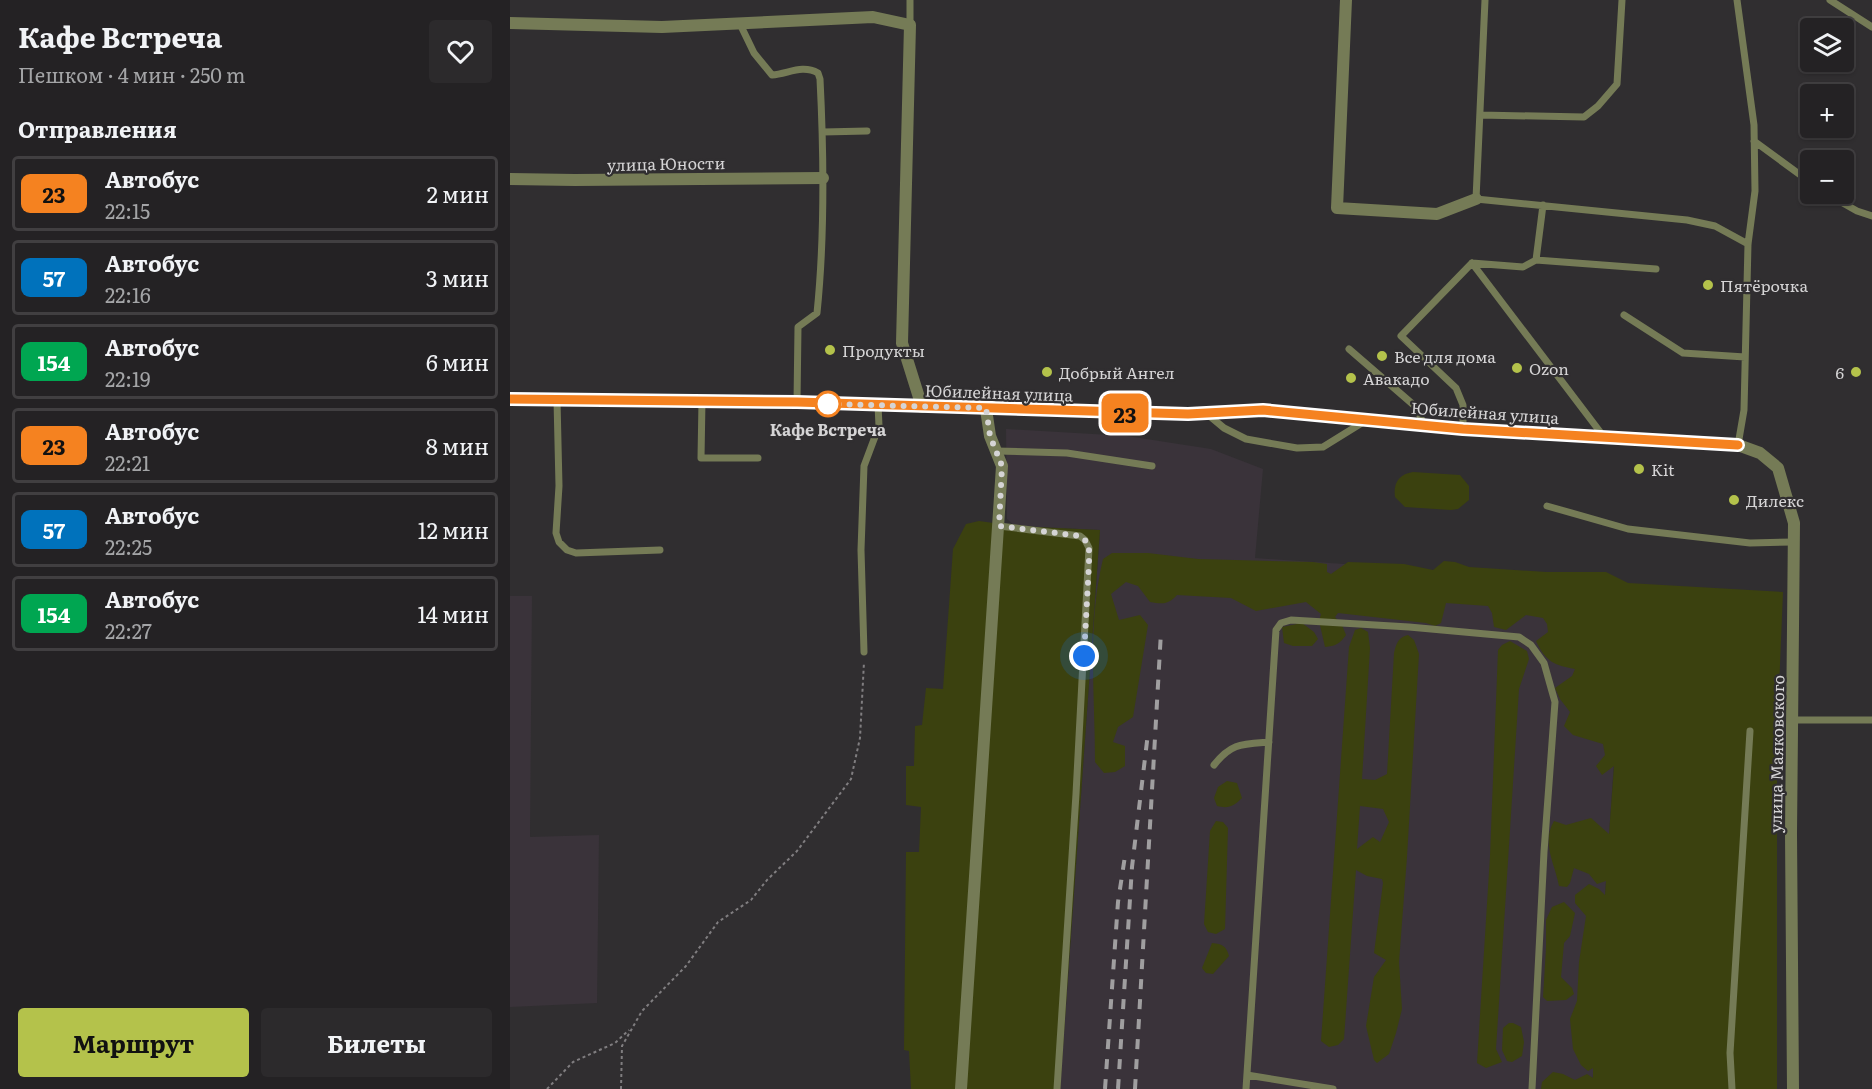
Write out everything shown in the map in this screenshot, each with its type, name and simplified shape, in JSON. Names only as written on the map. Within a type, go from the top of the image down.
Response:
[{"type":"street","points":[[1346,0],[1337,208],[1437,214],[1476,199]]},
{"type":"street","points":[[510,23],[662,27],[873,18],[910,25],[902,343],[922,407]]},
{"type":"street","name":"улица Юности","points":[[510,179],[823,178]]},
{"type":"street","name":"Юбилейная улица","points":[[510,399],[797,402],[1206,413],[1263,410],[1463,429],[1738,445]]},
{"type":"street","points":[[961,1089],[1002,466],[990,436],[986,408]]},
{"type":"street","name":"улица Маяковского","points":[[1738,445],[1760,453],[1778,468],[1794,523],[1793,1089]]},
{"type":"lane","points":[[910,0],[910,25]]},
{"type":"lane","points":[[1485,0],[1476,199],[1687,220],[1714,226],[1748,244]]},
{"type":"lane","points":[[1480,115],[1584,117],[1598,106],[1617,84],[1622,0]]},
{"type":"lane","points":[[1737,0],[1745,46],[1754,141],[1755,191],[1748,244],[1744,410],[1738,445]]},
{"type":"lane","points":[[1830,0],[1872,27]]},
{"type":"lane","points":[[740,24],[754,53],[765,70],[772,75],[795,69],[812,70],[818,73],[820,80],[823,132],[822,262],[817,313],[798,327],[797,402]]},
{"type":"lane","points":[[823,132],[867,131]]},
{"type":"lane","points":[[1754,141],[1800,175]]},
{"type":"lane","points":[[1845,204],[1872,216]]},
{"type":"lane","points":[[1536,260],[1543,205]]},
{"type":"lane","points":[[1472,263],[1524,267],[1536,260],[1656,269]]},
{"type":"lane","points":[[1463,429],[1463,405],[1456,388],[1401,336],[1472,263]]},
{"type":"lane","points":[[1472,263],[1604,437]]},
{"type":"lane","points":[[1624,315],[1683,353],[1745,357]]},
{"type":"lane","points":[[1349,349],[1416,407],[1424,425]]},
{"type":"lane","points":[[557,400],[559,486],[556,533],[559,542],[567,550],[576,553],[660,550]]},
{"type":"lane","points":[[702,401],[701,458],[758,458]]},
{"type":"lane","points":[[864,652],[861,550],[864,466],[879,426],[878,405]]},
{"type":"lane","points":[[1206,413],[1224,428],[1246,440],[1298,448],[1323,447],[1367,420]]},
{"type":"lane","points":[[996,451],[1066,453],[1152,466]]},
{"type":"lane","points":[[1547,506],[1628,529],[1750,543],[1794,542]]},
{"type":"lane","points":[[999,526],[1080,536],[1089,548],[1057,1089]]},
{"type":"lane","points":[[1246,1089],[1276,630],[1281,623],[1291,620],[1519,637],[1531,645],[1544,663],[1555,702],[1544,852],[1532,1089]]},
{"type":"lane","points":[[1792,720],[1872,720]]},
{"type":"lane","points":[[1732,1089],[1730,1053],[1750,731]]},
{"type":"lane","points":[[1214,765],[1223,752],[1238,745],[1269,742]]},
{"type":"lane","points":[[1247,1075],[1333,1089]]},
{"type":"path","points":[[621,1089],[622,1046],[642,1011],[686,966],[718,922],[751,900],[767,880],[797,851],[851,779],[860,738],[864,652]]},
{"type":"path","points":[[547,1089],[573,1062],[615,1043],[631,1028]]},
{"type":"shaded area","points":[[1006,429],[1127,436],[1211,449],[1263,469],[1255,558],[1626,583],[1592,1089],[1060,1089],[1100,530],[1015,526],[1007,519]]},
{"type":"shaded area","points":[[510,596],[532,596],[530,837],[599,835],[597,1003],[510,1007]]},
{"type":"green space","points":[[1413,472],[1460,475],[1469,486],[1469,500],[1458,509],[1451,510],[1405,507],[1395,497],[1395,487],[1401,477]]},
{"type":"green space","points":[[979,521],[1015,526],[1100,530],[1060,1089],[911,1089],[909,1051],[904,1050],[906,852],[919,852],[921,807],[906,805],[906,766],[914,766],[915,726],[922,725],[926,688],[943,689],[953,549],[966,524]]},
{"type":"green space","points":[[1112,553],[1148,553],[1198,559],[1313,562],[1327,564],[1327,572],[1331,574],[1348,562],[1404,564],[1433,570],[1444,561],[1469,567],[1546,572],[1606,572],[1628,583],[1783,592],[1777,737],[1777,1089],[1541,1089],[1542,1082],[1553,1072],[1575,1080],[1587,1074],[1593,1078],[1593,1068],[1588,1071],[1581,1065],[1573,1049],[1570,1019],[1577,1001],[1579,962],[1586,916],[1575,903],[1575,895],[1589,884],[1605,895],[1606,881],[1597,884],[1589,874],[1574,868],[1567,887],[1559,886],[1550,854],[1550,829],[1554,821],[1566,825],[1591,818],[1609,834],[1614,766],[1602,775],[1596,766],[1605,755],[1603,744],[1573,735],[1564,726],[1570,712],[1555,688],[1572,676],[1575,669],[1561,666],[1543,654],[1536,641],[1548,632],[1543,618],[1526,615],[1506,630],[1494,627],[1492,613],[1488,606],[1446,603],[1441,623],[1435,626],[1338,613],[1335,617],[1342,625],[1346,635],[1337,644],[1325,647],[1319,621],[1321,614],[1306,602],[1256,611],[1231,598],[1177,595],[1168,602],[1158,603],[1150,602],[1138,586],[1126,582],[1111,594],[1119,620],[1140,615],[1148,625],[1133,717],[1118,727],[1113,742],[1125,746],[1125,766],[1115,772],[1104,773],[1095,762],[1093,634],[1103,559]]},
{"type":"green space","points":[[1302,623],[1314,632],[1318,639],[1312,646],[1293,646],[1284,643],[1282,627]]},
{"type":"green space","points":[[1361,628],[1368,632],[1370,648],[1362,779],[1375,780],[1387,774],[1394,653],[1400,639],[1408,635],[1414,640],[1419,654],[1399,962],[1402,1009],[1389,1054],[1377,1063],[1374,1060],[1366,1026],[1374,977],[1386,960],[1374,953],[1383,883],[1382,879],[1367,876],[1356,870],[1344,1039],[1338,1045],[1329,1047],[1321,1041],[1349,647],[1355,630]],"holes":[[[1360,806],[1383,809],[1389,822],[1380,842],[1373,837],[1357,849]]]},
{"type":"green space","points":[[1510,641],[1527,651],[1529,659],[1519,689],[1496,1049],[1502,1062],[1486,1068],[1477,1063],[1490,856],[1498,650]]},
{"type":"green space","points":[[1227,781],[1237,783],[1242,798],[1231,806],[1217,806],[1214,798],[1218,787]]},
{"type":"green space","points":[[1216,821],[1223,822],[1228,828],[1225,929],[1216,934],[1208,932],[1204,924],[1210,831]]},
{"type":"green space","points":[[1564,902],[1575,913],[1570,936],[1564,943],[1561,977],[1572,988],[1574,994],[1566,1000],[1547,1001],[1543,997],[1546,920],[1552,907]]},
{"type":"green space","points":[[1212,943],[1224,946],[1229,956],[1213,974],[1206,973],[1202,968]]},
{"type":"green space","points":[[1509,1023],[1521,1027],[1524,1042],[1522,1056],[1512,1062],[1507,1061],[1502,1050],[1503,1028]]},
{"type":"railway","points":[[1135,1089],[1161,632]]},
{"type":"railway","points":[[1118,1089],[1132,867],[1148,733]]},
{"type":"railway","points":[[1105,1089],[1118,902],[1125,856]]},
{"type":"bus line","name":"23","points":[[510,399],[797,402],[1188,414],[1263,410],[1463,429],[1738,445]]},
{"type":"place","name":"Пятёрочка","points":[[1708,285]]},
{"type":"place","name":"Продукты","points":[[830,350]]},
{"type":"place","name":"Все для дома","points":[[1382,356]]},
{"type":"place","name":"Ozon","points":[[1517,368]]},
{"type":"place","name":"Добрый Ангел","points":[[1047,372]]},
{"type":"place","name":"6","points":[[1856,372]]},
{"type":"place","name":"Авакадо","points":[[1351,378]]},
{"type":"place","name":"Кафе Встреча","points":[[828,404]]},
{"type":"place","name":"Kit","points":[[1639,469]]},
{"type":"place","name":"Дилекс","points":[[1734,500]]},
{"type":"route","points":[[828,404],[986,408],[990,436],[1002,466],[999,526],[1080,536],[1089,548],[1084,656]]}]
